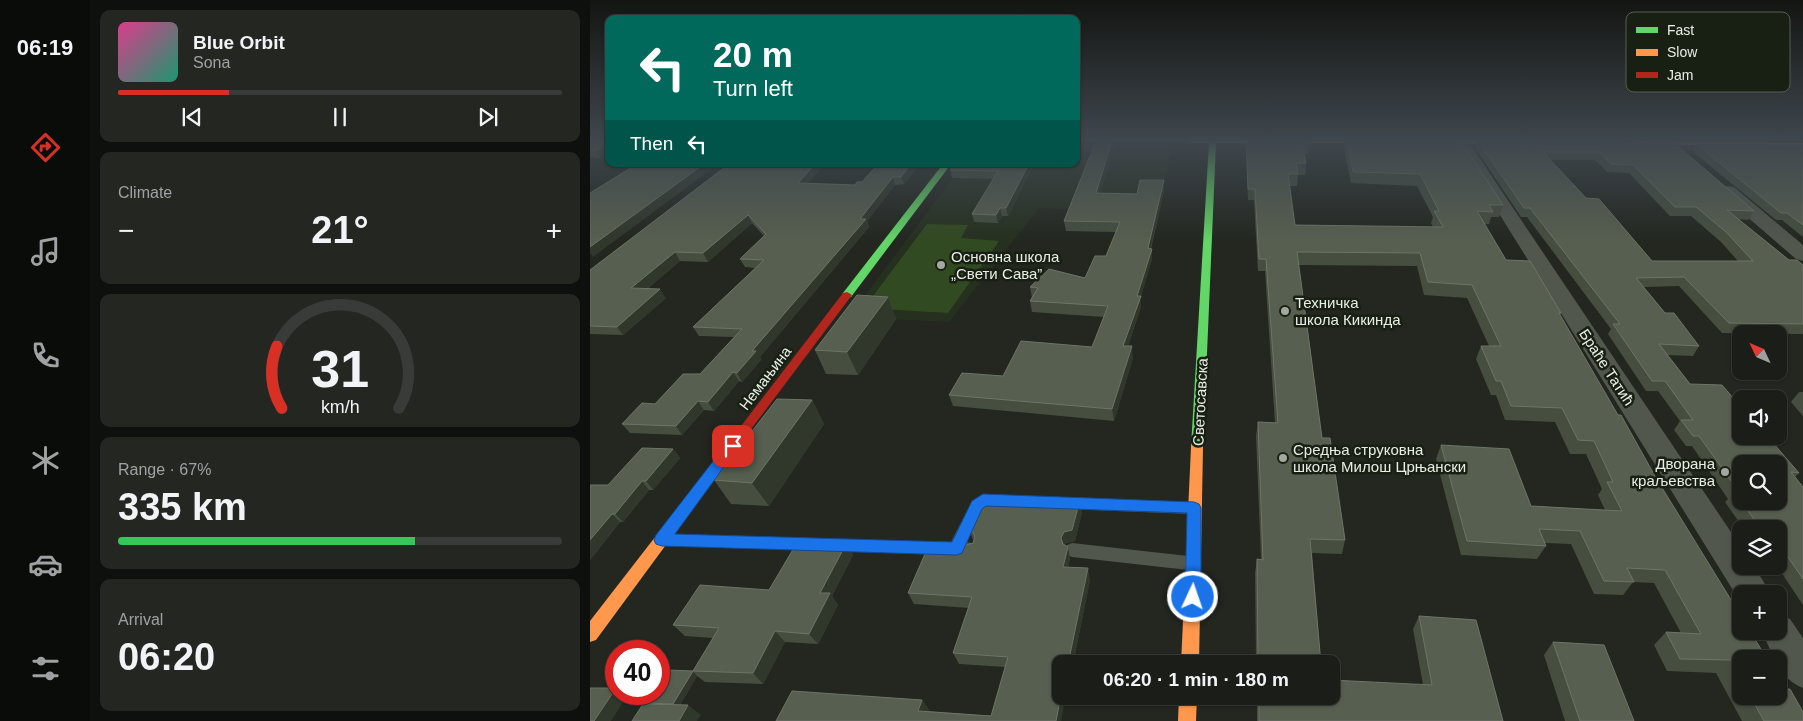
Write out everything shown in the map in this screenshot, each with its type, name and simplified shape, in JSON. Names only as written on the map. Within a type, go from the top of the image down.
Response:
[{"type":"street","name":"Немањина","points":[[590,634],[938,175]]},
{"type":"street","name":"Светосавска","points":[[1190,655],[1194,508],[1211,175]]},
{"type":"street","name":"Браће Татић","points":[[1483,175],[1748,585]]},
{"type":"street","points":[[1716,181],[1803,255]]},
{"type":"street","points":[[1784,640],[1803,670]]},
{"type":"street","points":[[1187,721],[1188,705]]},
{"type":"lane","points":[[662,540],[964,548],[977,505],[983,500],[1010,500]]},
{"type":"lane","points":[[1049,502],[1194,508]]},
{"type":"lane","points":[[1072,550],[1194,563]]},
{"type":"shaded area","name":"Основна школа „Свети Сава”","points":[[955,175],[1166,175],[1160,212],[1039,208],[949,322],[849,317]]},
{"type":"green space","points":[[927,224],[968,225],[961,238],[999,241],[948,313],[864,308]]},
{"type":"building","points":[[620,175],[689,175],[590,247],[590,193]]},
{"type":"building","points":[[715,175],[805,175],[798,183],[855,185],[857,182],[862,182],[869,175],[903,175],[901,177],[893,177],[860,219],[866,219],[752,351],[756,351],[737,373],[733,372],[708,402],[698,401],[676,426],[622,424],[642,403],[655,404],[683,374],[700,374],[742,329],[693,327],[764,260],[740,259],[766,234],[748,215],[703,253],[675,252],[631,288],[660,289],[617,327],[590,326],[590,270]]},
{"type":"building","points":[[996,175],[1023,175],[1006,208],[1000,208],[996,215],[972,214]]},
{"type":"building","points":[[1083,175],[1102,175],[1096,193],[1137,194],[1140,180],[1164,180],[1148,248],[1152,249],[1137,296],[1141,296],[1123,346],[1132,346],[1112,409],[949,395],[962,373],[1003,376],[1021,341],[1092,347],[1108,306],[1030,301],[1038,288],[1030,287],[1049,269],[1085,278],[1095,256],[1106,256],[1120,222],[1064,221]]},
{"type":"building","points":[[1247,175],[1288,175],[1295,225],[1443,227],[1434,211],[1439,211],[1420,175],[1483,175],[1503,205],[1489,205],[1493,212],[1477,211],[1506,260],[1530,261],[1561,313],[1559,313],[1618,415],[1621,415],[1656,478],[1732,601],[1732,640],[1755,640],[1762,650],[1732,650],[1732,662],[1731,660],[1680,659],[1666,632],[1701,634],[1665,570],[1627,568],[1634,582],[1604,581],[1580,531],[1539,529],[1546,546],[1467,541],[1441,445],[1509,449],[1531,506],[1622,511],[1607,482],[1613,482],[1594,441],[1578,440],[1562,408],[1511,406],[1501,381],[1496,381],[1481,346],[1501,346],[1472,285],[1428,282],[1420,253],[1297,252],[1322,438],[1330,438],[1345,540],[1310,539],[1320,655],[1258,655],[1257,559],[1263,560],[1258,422],[1278,423],[1266,259],[1259,259],[1255,189],[1248,189]]},
{"type":"building","points":[[1501,175],[1564,175],[1586,198],[1599,199],[1652,261],[1753,261],[1726,232],[1696,207],[1675,207],[1643,175],[1711,175],[1754,211],[1727,210],[1789,260],[1797,260],[1803,265],[1803,324],[1729,323],[1684,277],[1636,278],[1665,313],[1674,313],[1699,346],[1659,344],[1690,384],[1722,385],[1732,397],[1732,445],[1775,445],[1783,455],[1732,455],[1732,482],[1699,436],[1693,436],[1681,420],[1693,420],[1665,381],[1652,381],[1613,324],[1620,324],[1530,208],[1524,208]]},
{"type":"building","points":[[1734,175],[1803,175],[1803,225],[1787,213],[1781,213]]},
{"type":"building","points":[[857,295],[888,297],[847,352],[815,350]]},
{"type":"building","points":[[777,399],[812,400],[752,483],[714,480]]},
{"type":"building","points":[[642,448],[673,449],[646,481],[642,481],[615,514],[612,514],[590,540],[590,485],[608,485]]},
{"type":"building","points":[[1787,459],[1799,473],[1791,472],[1803,487],[1803,579],[1787,556],[1787,520],[1754,520],[1747,510],[1787,510]]},
{"type":"building","points":[[983,496],[1080,500],[1072,530],[1064,532],[1061,538],[1063,544],[1068,547],[1063,567],[1088,568],[1070,655],[1052,655],[1052,705],[1059,705],[1056,721],[776,721],[792,691],[922,700],[918,711],[991,716],[1008,657],[953,653],[972,597],[908,593],[928,547],[962,549],[963,546],[973,543],[975,537],[973,532],[969,530]]},
{"type":"building","points":[[798,541],[846,544],[820,593],[830,593],[809,634],[775,631],[753,673],[693,671],[719,628],[673,625],[700,585],[769,590]]},
{"type":"building","points":[[1419,616],[1476,620],[1503,721],[1259,721],[1259,705],[1340,705],[1340,680],[1432,685]]},
{"type":"building","points":[[1553,642],[1604,645],[1634,721],[1580,721]]},
{"type":"building","points":[[670,670],[693,671],[673,704],[670,704]]},
{"type":"building","points":[[590,688],[605,688],[605,704],[594,721],[590,721]]},
{"type":"building","points":[[1787,689],[1790,689],[1803,712],[1803,721],[1764,721],[1755,705],[1787,705]]},
{"type":"building","points":[[642,705],[688,705],[679,721],[632,721]]},
{"type":"traffic: fast","points":[[847,295],[939,175]]},
{"type":"traffic: fast","points":[[1197,447],[1211,175]]},
{"type":"traffic: slow","points":[[590,634],[742,433]]},
{"type":"traffic: slow","points":[[1190,655],[1197,447]]},
{"type":"traffic: slow","points":[[1187,721],[1188,705]]},
{"type":"traffic: jam","points":[[742,433],[847,295]]},
{"type":"place","name":"Основна школа „Свети Сава”","points":[[941,265]]},
{"type":"place","name":"Техничка школа Кикинда","points":[[1285,311]]},
{"type":"place","name":"Средња струковна школа Милош Црњански","points":[[1283,458]]},
{"type":"place","name":"Дворана краљевства","points":[[1725,472]]},
{"type":"route","points":[[733,446],[662,540],[956,548],[977,505],[983,500],[1194,508],[1193,597]]}]
